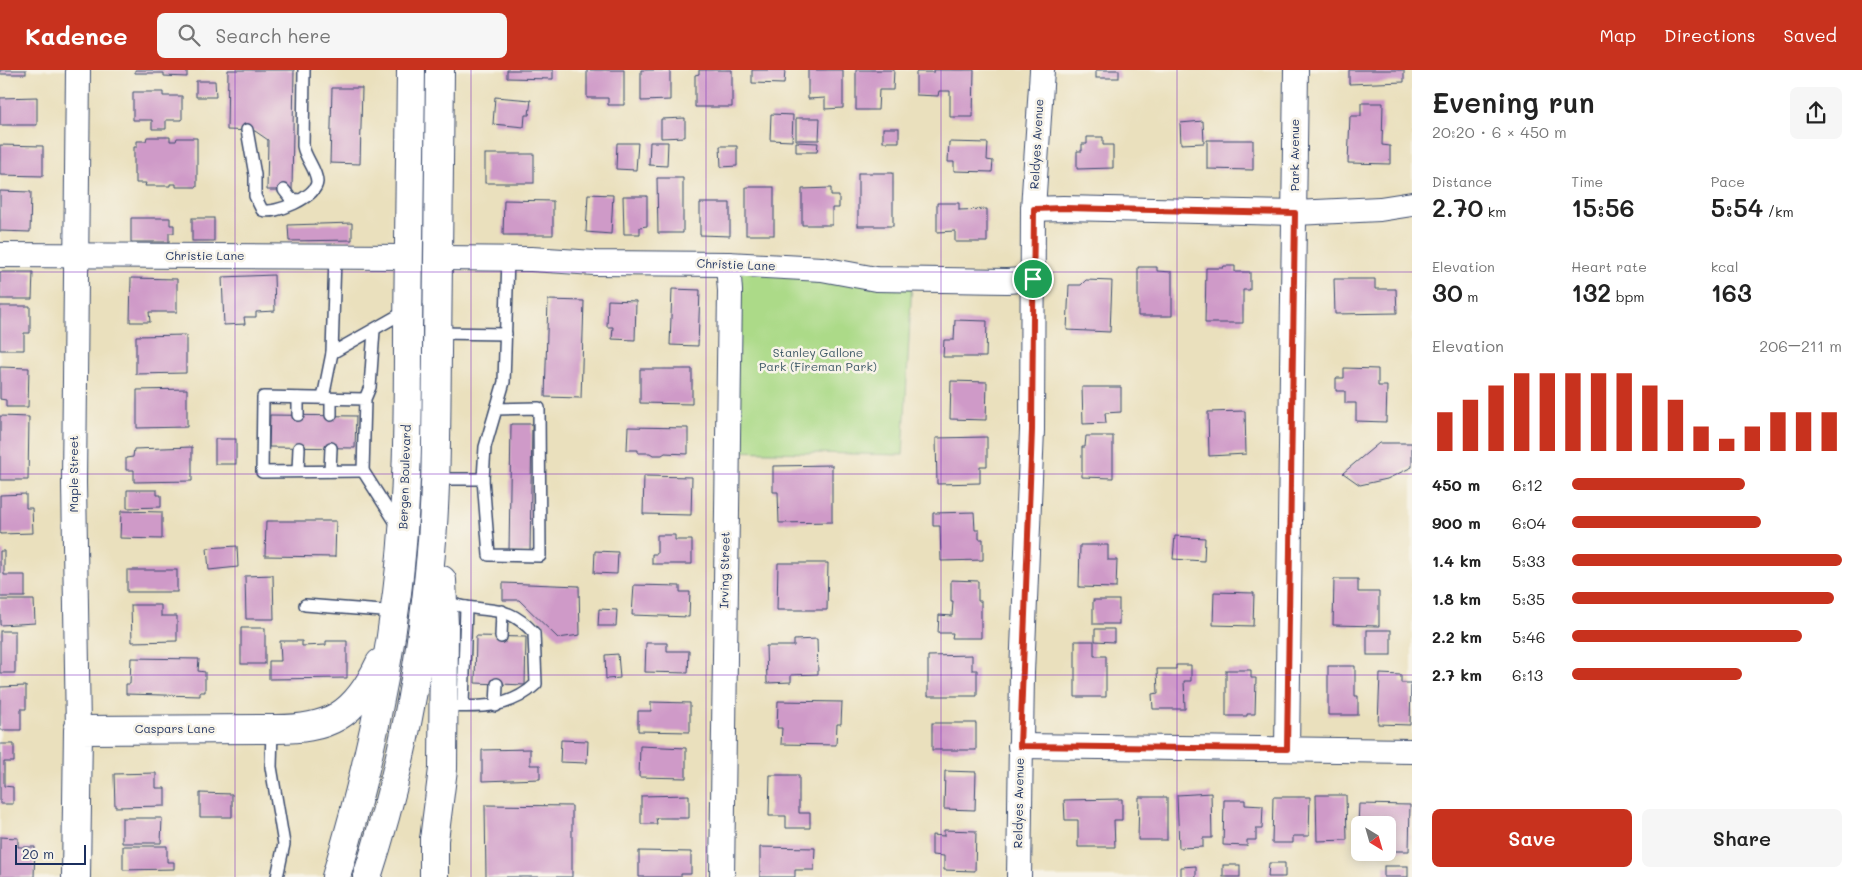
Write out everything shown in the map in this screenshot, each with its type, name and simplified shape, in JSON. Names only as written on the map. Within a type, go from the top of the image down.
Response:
[{"type":"main road","name":"Bergen Boulevard","points":[[336,877],[367,762],[393,623],[403,533],[407,454],[411,70]]},
{"type":"main road","points":[[367,877],[392,787],[416,668],[429,572],[436,479],[440,70]]},
{"type":"main road","points":[[434,877],[434,840],[453,706],[454,604],[436,479]]},
{"type":"main road","name":"Caspars Lane","points":[[78,730],[293,729],[317,726],[329,722],[357,701],[370,682],[393,623]]},
{"type":"main road","name":"Maple Street","points":[[76,877],[78,730]]},
{"type":"street","name":"Maple Street","points":[[78,70],[74,483],[78,730]]},
{"type":"street","name":"Reldyes Avenue","points":[[1018,877],[1020,746],[1032,430],[1034,209],[1042,70]]},
{"type":"street","name":"Park Avenue","points":[[1287,749],[1296,70]]},
{"type":"street","points":[[1034,209],[1073,208],[1295,213],[1380,209],[1412,204]]},
{"type":"street","name":"Christie Lane","points":[[0,255],[409,258]]},
{"type":"street","name":"Christie Lane","points":[[438,258],[508,258],[595,263],[728,264],[822,269],[876,279],[1007,281],[1033,279]]},
{"type":"street","name":"Irving Street","points":[[722,877],[730,291],[728,264]]},
{"type":"street","points":[[1020,746],[1412,751]]},
{"type":"lane","points":[[247,130],[255,196],[259,206],[266,212],[280,208],[312,193],[317,180],[303,146],[304,70]]},
{"type":"lane","points":[[284,190],[291,199],[299,200]]},
{"type":"lane","points":[[331,416],[327,398],[332,353],[335,257]]},
{"type":"lane","points":[[496,409],[540,408],[540,556],[489,555],[484,479],[485,447],[496,409],[504,382],[508,258]]},
{"type":"lane","points":[[332,353],[408,310]]},
{"type":"lane","points":[[374,330],[370,387],[365,399],[362,471],[403,533]]},
{"type":"lane","points":[[437,334],[506,334]]},
{"type":"lane","points":[[362,471],[262,472],[263,397],[365,399]]},
{"type":"lane","points":[[298,398],[298,415]]},
{"type":"lane","points":[[298,448],[298,471]]},
{"type":"lane","points":[[330,471],[331,448]]},
{"type":"lane","points":[[436,479],[484,479]]},
{"type":"lane","points":[[453,706],[496,706],[525,694],[536,684],[534,633],[523,621],[507,612],[454,604]]},
{"type":"lane","points":[[305,605],[393,623]]},
{"type":"lane","points":[[501,637],[502,611]]},
{"type":"lane","points":[[496,706],[497,684]]},
{"type":"lane","points":[[272,729],[271,767],[284,844],[276,877]]},
{"type":"green space","name":"Stanley Gallone Park (Fireman Park)","points":[[728,264],[912,280],[903,455],[727,451]]},
{"type":"building","points":[[0,70],[26,70],[26,74],[0,74]]},
{"type":"building","points":[[135,70],[187,70],[187,77],[164,76],[164,73],[135,73]]},
{"type":"building","points":[[228,70],[294,70],[292,190],[267,190],[268,140],[255,131],[227,130]]},
{"type":"building","points":[[507,70],[553,70],[553,79],[507,78]]},
{"type":"building","points":[[587,70],[624,70],[624,105],[608,105],[608,98],[587,98]]},
{"type":"building","points":[[641,70],[670,70],[670,100],[641,101]]},
{"type":"building","points":[[699,70],[732,70],[732,107],[695,107],[695,75],[699,74]]},
{"type":"building","points":[[752,70],[785,70],[784,84],[752,83]]},
{"type":"building","points":[[808,70],[843,70],[843,108],[825,109],[825,98],[808,99]]},
{"type":"building","points":[[856,70],[894,70],[893,90],[879,90],[878,110],[856,110]]},
{"type":"building","points":[[934,70],[974,70],[973,117],[950,117],[950,91],[939,91],[938,96],[916,95],[916,72],[934,72]]},
{"type":"building","points":[[1096,70],[1119,70],[1119,78],[1096,78]]},
{"type":"building","points":[[1349,70],[1404,70],[1404,82],[1349,84]]},
{"type":"building","points":[[196,81],[215,81],[216,97],[196,97]]},
{"type":"building","points":[[332,88],[362,88],[360,164],[330,163]]},
{"type":"building","points":[[133,92],[163,92],[163,96],[182,96],[182,120],[166,120],[166,129],[152,129],[152,120],[133,120]]},
{"type":"building","points":[[37,97],[37,125],[0,125],[0,98]]},
{"type":"building","points":[[495,97],[531,100],[529,115],[525,115],[524,127],[493,124]]},
{"type":"building","points":[[1361,103],[1383,103],[1382,145],[1390,146],[1390,164],[1348,163],[1350,116],[1361,116]]},
{"type":"building","points":[[771,114],[793,115],[792,141],[770,140]]},
{"type":"building","points":[[685,118],[685,137],[661,138],[661,119]]},
{"type":"building","points":[[796,118],[820,118],[819,140],[796,140]]},
{"type":"building","points":[[1203,121],[1204,143],[1181,144],[1180,123]]},
{"type":"building","points":[[883,128],[899,128],[899,142],[883,142]]},
{"type":"building","points":[[147,137],[170,137],[170,141],[176,141],[177,138],[197,138],[197,187],[176,187],[176,184],[170,184],[170,186],[145,186],[146,183],[136,183],[136,175],[134,175],[134,147],[137,147],[137,141],[146,141]]},
{"type":"building","points":[[1087,137],[1103,137],[1103,145],[1113,145],[1113,168],[1077,169],[1077,151],[1082,151],[1082,144],[1087,144]]},
{"type":"building","points":[[1207,140],[1253,140],[1253,170],[1207,169]]},
{"type":"building","points":[[650,142],[668,142],[667,166],[649,165]]},
{"type":"building","points":[[796,142],[818,143],[817,152],[796,152]]},
{"type":"building","points":[[949,142],[988,143],[987,160],[993,161],[992,172],[954,171],[954,162],[948,162]]},
{"type":"building","points":[[617,143],[638,143],[636,170],[616,169]]},
{"type":"building","points":[[0,145],[43,146],[43,176],[0,175]]},
{"type":"building","points":[[720,146],[737,146],[737,166],[721,167]]},
{"type":"building","points":[[485,154],[534,154],[534,183],[485,183]]},
{"type":"building","points":[[858,173],[893,173],[893,226],[858,226]]},
{"type":"building","points":[[657,178],[683,178],[683,233],[658,233]]},
{"type":"building","points":[[746,187],[774,187],[774,235],[746,235]]},
{"type":"building","points":[[831,188],[831,196],[839,196],[839,208],[832,208],[832,225],[802,225],[802,189]]},
{"type":"building","points":[[0,191],[31,192],[30,232],[0,231]]},
{"type":"building","points":[[588,194],[613,195],[611,234],[586,232]]},
{"type":"building","points":[[623,196],[647,196],[647,226],[640,227],[640,234],[624,234]]},
{"type":"building","points":[[504,200],[553,201],[553,235],[503,235]]},
{"type":"building","points":[[700,203],[730,203],[730,236],[700,235]]},
{"type":"building","points":[[937,203],[959,203],[959,210],[987,209],[987,242],[955,242],[955,231],[937,232]]},
{"type":"building","points":[[131,218],[170,218],[170,225],[174,225],[174,233],[169,233],[169,242],[131,242]]},
{"type":"building","points":[[192,218],[214,218],[214,241],[192,241]]},
{"type":"building","points":[[352,223],[352,240],[289,241],[288,225]]},
{"type":"building","points":[[1224,266],[1235,266],[1235,272],[1250,272],[1250,290],[1243,290],[1243,323],[1205,323],[1206,268],[1223,268]]},
{"type":"building","points":[[1138,267],[1157,267],[1157,271],[1172,272],[1172,316],[1138,316]]},
{"type":"building","points":[[0,272],[33,272],[32,299],[0,299]]},
{"type":"building","points":[[274,275],[275,311],[256,312],[256,317],[244,317],[245,324],[224,325],[222,277]]},
{"type":"building","points":[[131,278],[177,279],[177,312],[149,312],[150,322],[130,322]]},
{"type":"building","points":[[1334,279],[1375,279],[1375,289],[1396,289],[1397,313],[1335,314]]},
{"type":"building","points":[[1086,280],[1112,281],[1110,332],[1067,330],[1069,285],[1081,285]]},
{"type":"building","points":[[672,289],[700,290],[698,346],[670,345]]},
{"type":"building","points":[[548,300],[584,301],[581,398],[545,397]]},
{"type":"building","points":[[608,300],[636,301],[635,340],[612,339],[613,327],[607,327]]},
{"type":"building","points":[[0,306],[30,306],[30,333],[24,333],[24,350],[0,350]]},
{"type":"building","points":[[955,320],[987,321],[986,357],[943,357],[944,340],[954,340]]},
{"type":"building","points":[[186,335],[186,373],[136,374],[136,336]]},
{"type":"building","points":[[0,367],[29,368],[28,407],[6,407],[6,400],[0,399]]},
{"type":"building","points":[[1344,368],[1378,369],[1378,386],[1387,386],[1386,422],[1356,421],[1356,403],[1345,403],[1345,391],[1336,391],[1336,378],[1344,378]]},
{"type":"building","points":[[640,369],[692,369],[692,404],[640,403]]},
{"type":"building","points":[[951,381],[987,382],[986,420],[950,419]]},
{"type":"building","points":[[1082,387],[1121,387],[1121,412],[1105,413],[1106,423],[1083,424]]},
{"type":"building","points":[[187,389],[187,427],[137,428],[137,390]]},
{"type":"building","points":[[1245,411],[1246,454],[1209,456],[1208,412]]},
{"type":"building","points":[[270,415],[356,416],[355,448],[269,447]]},
{"type":"building","points":[[0,416],[29,417],[28,480],[0,480]]},
{"type":"building","points":[[511,424],[532,424],[530,552],[509,552]]},
{"type":"building","points":[[628,427],[688,428],[688,454],[665,453],[653,455],[650,453],[638,453],[638,450],[627,450]]},
{"type":"building","points":[[1086,436],[1113,436],[1113,478],[1082,477],[1082,447],[1085,447]]},
{"type":"building","points":[[987,437],[987,466],[980,466],[980,483],[937,484],[936,438]]},
{"type":"building","points":[[215,439],[236,439],[236,464],[215,464]]},
{"type":"building","points":[[1379,443],[1412,443],[1412,467],[1387,479],[1360,485],[1343,473]]},
{"type":"building","points":[[192,447],[192,481],[134,482],[134,470],[126,470],[126,458],[133,457],[134,449]]},
{"type":"building","points":[[832,465],[832,522],[779,523],[778,492],[773,492],[773,466]]},
{"type":"building","points":[[644,476],[692,477],[691,515],[643,514]]},
{"type":"building","points":[[127,490],[157,490],[157,495],[161,495],[161,507],[127,508]]},
{"type":"building","points":[[26,494],[26,508],[32,508],[33,533],[0,534],[0,495]]},
{"type":"building","points":[[121,511],[162,512],[162,539],[120,538]]},
{"type":"building","points":[[974,512],[975,530],[979,530],[979,539],[983,539],[983,560],[941,561],[940,526],[933,526],[933,513]]},
{"type":"building","points":[[266,521],[336,521],[335,557],[265,556]]},
{"type":"building","points":[[657,535],[675,535],[675,540],[692,540],[692,564],[652,564],[652,554],[657,554]]},
{"type":"building","points":[[1175,536],[1205,538],[1204,561],[1173,559]]},
{"type":"building","points":[[1080,545],[1108,545],[1108,560],[1117,560],[1116,588],[1079,587]]},
{"type":"building","points":[[237,546],[238,567],[209,570],[207,548]]},
{"type":"building","points":[[0,551],[4,551],[4,575],[25,575],[25,597],[0,597]]},
{"type":"building","points":[[595,551],[618,552],[617,574],[594,573]]},
{"type":"building","points":[[778,563],[828,563],[827,610],[777,610]]},
{"type":"building","points":[[127,570],[177,570],[177,592],[127,592]]},
{"type":"building","points":[[273,575],[274,619],[246,619],[245,576]]},
{"type":"building","points":[[1334,579],[1358,579],[1358,592],[1379,592],[1379,626],[1333,625]]},
{"type":"building","points":[[951,580],[978,581],[978,601],[981,601],[981,638],[952,638],[953,633],[938,633],[939,615],[952,616]]},
{"type":"building","points":[[503,583],[579,586],[580,635],[558,638],[519,600],[503,600]]},
{"type":"building","points":[[634,585],[680,586],[680,592],[690,592],[689,617],[632,615]]},
{"type":"building","points":[[1214,592],[1254,593],[1253,626],[1213,625]]},
{"type":"building","points":[[0,600],[34,600],[35,623],[0,625]]},
{"type":"building","points":[[1093,600],[1119,600],[1119,624],[1093,624]]},
{"type":"building","points":[[131,605],[161,605],[161,616],[177,616],[177,641],[132,642]]},
{"type":"building","points":[[599,609],[617,610],[616,626],[598,626]]},
{"type":"building","points":[[241,628],[265,628],[265,664],[241,664]]},
{"type":"building","points":[[1095,629],[1114,629],[1114,642],[1095,641]]},
{"type":"building","points":[[1367,630],[1391,630],[1391,655],[1367,655]]},
{"type":"building","points":[[0,631],[15,631],[15,673],[0,673]]},
{"type":"building","points":[[476,636],[526,637],[525,685],[475,683]]},
{"type":"building","points":[[817,639],[818,674],[791,675],[791,682],[767,683],[766,646],[794,646],[794,640]]},
{"type":"building","points":[[280,641],[302,641],[302,646],[326,645],[326,641],[347,641],[347,678],[269,679],[269,661],[281,661]]},
{"type":"building","points":[[1075,641],[1094,641],[1094,656],[1106,656],[1106,697],[1075,697]]},
{"type":"building","points":[[646,643],[667,643],[667,651],[689,651],[688,673],[645,672]]},
{"type":"building","points":[[618,654],[620,678],[606,679],[605,655]]},
{"type":"building","points":[[972,655],[972,670],[977,670],[977,696],[928,696],[928,656]]},
{"type":"building","points":[[131,658],[199,659],[198,671],[205,672],[205,692],[200,692],[200,696],[126,694],[126,684],[130,684]]},
{"type":"building","points":[[1176,665],[1191,665],[1191,681],[1184,681],[1185,709],[1153,709],[1152,694],[1158,693],[1157,669],[1176,669]]},
{"type":"building","points":[[1328,666],[1355,666],[1355,696],[1358,696],[1358,715],[1328,715]]},
{"type":"building","points":[[1226,670],[1251,670],[1251,678],[1256,678],[1255,714],[1226,716]]},
{"type":"building","points":[[1380,674],[1401,675],[1401,683],[1411,683],[1410,725],[1378,724]]},
{"type":"building","points":[[26,686],[26,709],[21,709],[21,730],[0,730],[0,687]]},
{"type":"building","points":[[778,701],[842,702],[841,724],[837,724],[836,745],[781,744],[782,728],[777,728]]},
{"type":"building","points":[[651,702],[690,703],[690,732],[638,731],[638,711],[651,711]]},
{"type":"building","points":[[932,723],[976,723],[976,750],[932,750]]},
{"type":"building","points":[[561,740],[588,741],[587,763],[560,762]]},
{"type":"building","points":[[0,744],[14,744],[14,762],[4,762],[4,786],[13,787],[13,804],[0,804]]},
{"type":"building","points":[[640,746],[686,748],[686,778],[639,777]]},
{"type":"building","points":[[530,749],[530,765],[540,765],[540,779],[482,781],[482,750]]},
{"type":"building","points":[[945,771],[976,772],[975,810],[944,809]]},
{"type":"building","points":[[156,773],[156,788],[165,788],[165,806],[115,807],[114,774]]},
{"type":"building","points":[[770,775],[799,775],[799,813],[810,813],[810,828],[786,828],[786,816],[769,816]]},
{"type":"building","points":[[200,793],[232,794],[232,817],[200,817]]},
{"type":"building","points":[[1211,793],[1212,838],[1203,838],[1203,847],[1179,848],[1177,795]]},
{"type":"building","points":[[689,795],[689,818],[656,818],[657,824],[641,824],[641,796]]},
{"type":"building","points":[[1316,795],[1346,795],[1347,840],[1317,841]]},
{"type":"building","points":[[1139,797],[1167,797],[1167,840],[1138,840]]},
{"type":"building","points":[[1273,797],[1310,797],[1309,836],[1293,836],[1293,843],[1272,843]]},
{"type":"building","points":[[1122,799],[1122,820],[1114,820],[1115,847],[1078,847],[1078,820],[1065,820],[1064,800]]},
{"type":"building","points":[[1224,800],[1245,800],[1245,805],[1263,806],[1262,829],[1256,829],[1256,840],[1247,840],[1247,846],[1223,845]]},
{"type":"building","points":[[1359,804],[1410,805],[1409,851],[1396,851],[1396,816],[1358,816]]},
{"type":"building","points":[[485,805],[572,806],[572,877],[486,877]]},
{"type":"building","points":[[122,818],[162,818],[161,843],[122,843]]},
{"type":"building","points":[[944,830],[976,831],[975,871],[944,870],[944,856],[932,855],[932,835],[944,836]]},
{"type":"building","points":[[0,837],[18,838],[18,847],[35,847],[34,877],[0,877]]},
{"type":"building","points":[[123,846],[167,846],[167,862],[174,862],[174,869],[123,870]]},
{"type":"building","points":[[760,847],[815,848],[814,870],[795,870],[795,877],[760,877]]},
{"type":"building","points":[[639,851],[691,852],[691,874],[681,874],[681,877],[639,877]]},
{"type":"building","points":[[1269,863],[1285,863],[1285,877],[1268,877]]},
{"type":"building","points":[[1223,865],[1240,865],[1240,877],[1223,877]]},
{"type":"building","points":[[1196,866],[1196,877],[1181,877],[1181,867]]},
{"type":"building","points":[[1384,866],[1408,866],[1408,877],[1384,877]]},
{"type":"route","points":[[1034,209],[1295,213],[1287,749],[1020,746],[1032,430],[1033,279],[1034,209]]}]
